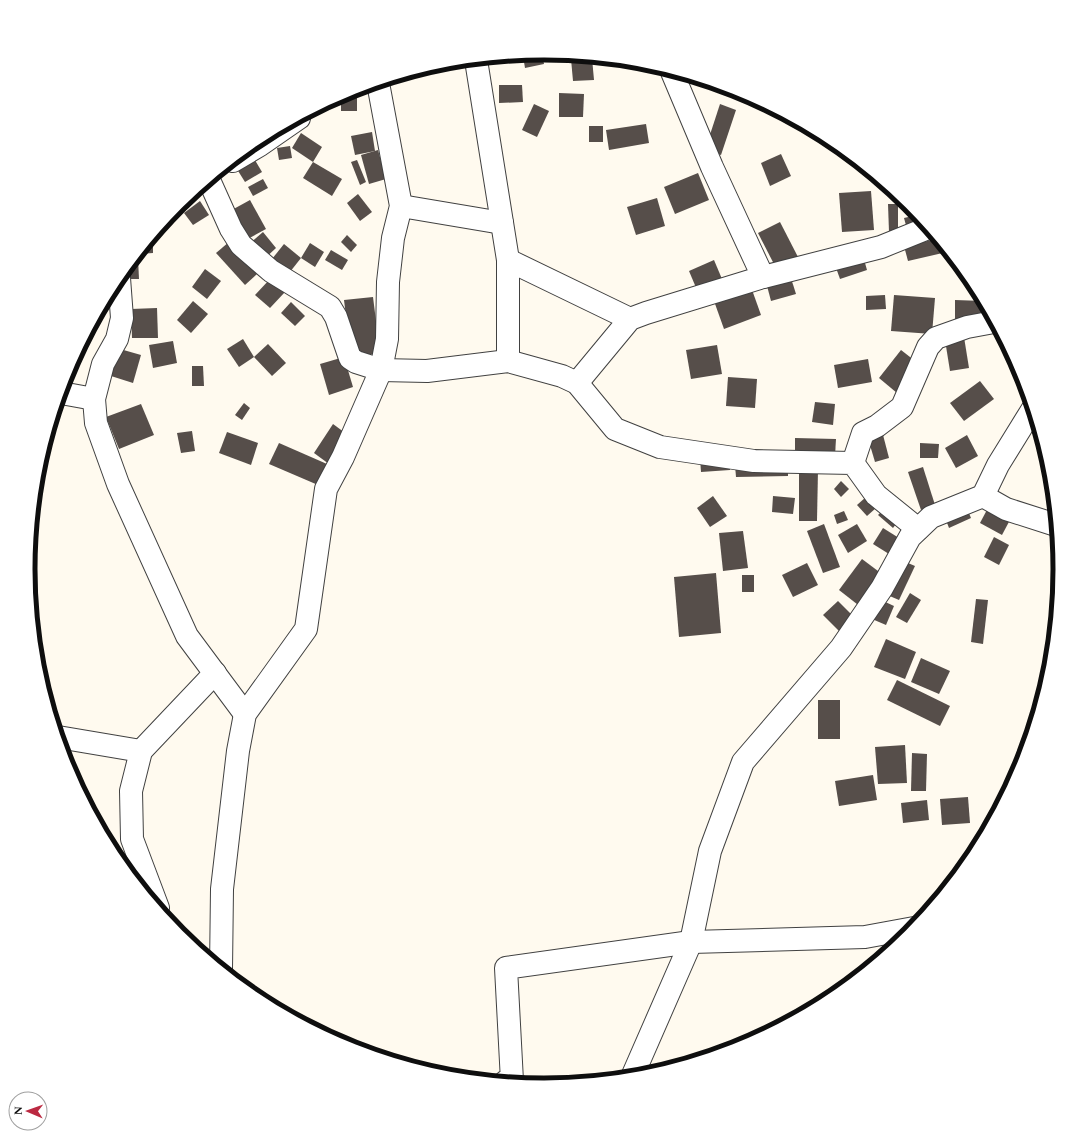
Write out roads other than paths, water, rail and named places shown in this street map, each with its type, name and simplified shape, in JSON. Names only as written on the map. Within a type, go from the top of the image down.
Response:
[{"type":"street","points":[[477,65],[508,260],[508,361]]},
{"type":"street","points":[[674,78],[712,167],[763,277]]},
{"type":"street","points":[[221,963],[222,889],[238,751],[245,714],[306,629],[313,590],[326,489],[343,457],[381,370],[387,339],[388,282],[393,238],[401,206],[379,88]]},
{"type":"street","points":[[211,185],[231,228],[241,245],[271,271],[330,307],[336,317],[350,358],[356,362],[381,370],[427,371],[508,361],[562,376],[577,383],[615,429],[660,447],[754,461],[853,463]]},
{"type":"street","points":[[401,206],[502,223]]},
{"type":"street","points":[[577,383],[630,319],[763,277],[882,247],[923,230]]},
{"type":"street","points":[[508,260],[630,319]]},
{"type":"street","points":[[120,289],[122,318],[117,339],[103,364],[94,399],[96,423],[118,484],[188,636],[245,714]]},
{"type":"street","points":[[853,463],[862,434],[877,426],[902,407],[928,347],[936,338],[967,327],[989,323]]},
{"type":"street","points":[[67,394],[94,399]]},
{"type":"street","points":[[635,1070],[691,942],[710,851],[743,762],[842,648],[882,588],[910,537],[932,517],[983,496],[998,465],[1029,415]]},
{"type":"street","points":[[853,463],[876,495],[918,529]]},
{"type":"street","points":[[983,496],[1006,509],[1051,523]]},
{"type":"street","points":[[153,895],[132,840],[131,792],[141,751],[215,673]]},
{"type":"street","points":[[64,738],[141,751]]},
{"type":"street","points":[[512,1077],[506,968],[691,942],[865,937],[903,930]]}]
